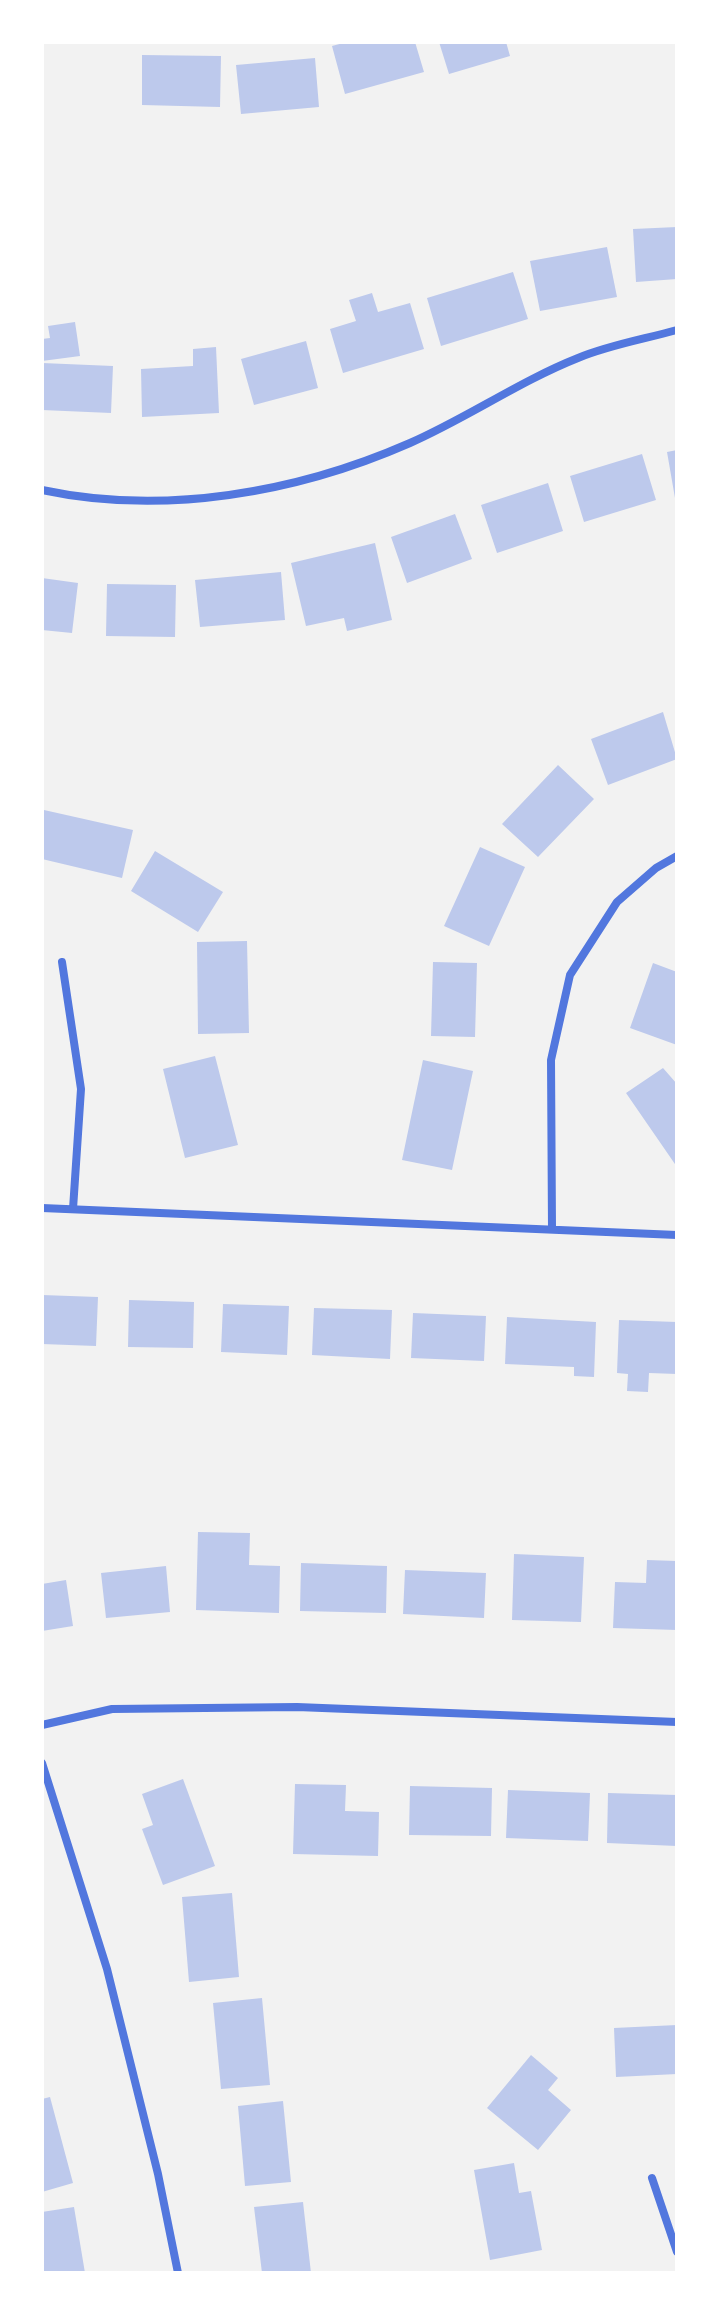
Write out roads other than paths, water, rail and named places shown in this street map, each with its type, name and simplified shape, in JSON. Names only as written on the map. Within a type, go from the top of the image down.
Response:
[{"type":"street","points":[[42,490],[77,498],[166,501],[257,491],[346,468],[410,443],[578,357],[677,330]]},
{"type":"street","points":[[552,1229],[551,1060],[570,975],[617,902],[656,868],[677,856]]},
{"type":"street","points":[[62,962],[81,1089],[73,1209]]},
{"type":"street","points":[[42,1208],[677,1235]]},
{"type":"street","points":[[42,1725],[112,1709],[282,1707],[677,1722]]},
{"type":"street","points":[[42,1763],[107,1969],[158,2174],[178,2273]]},
{"type":"street","points":[[652,2178],[677,2252]]}]
